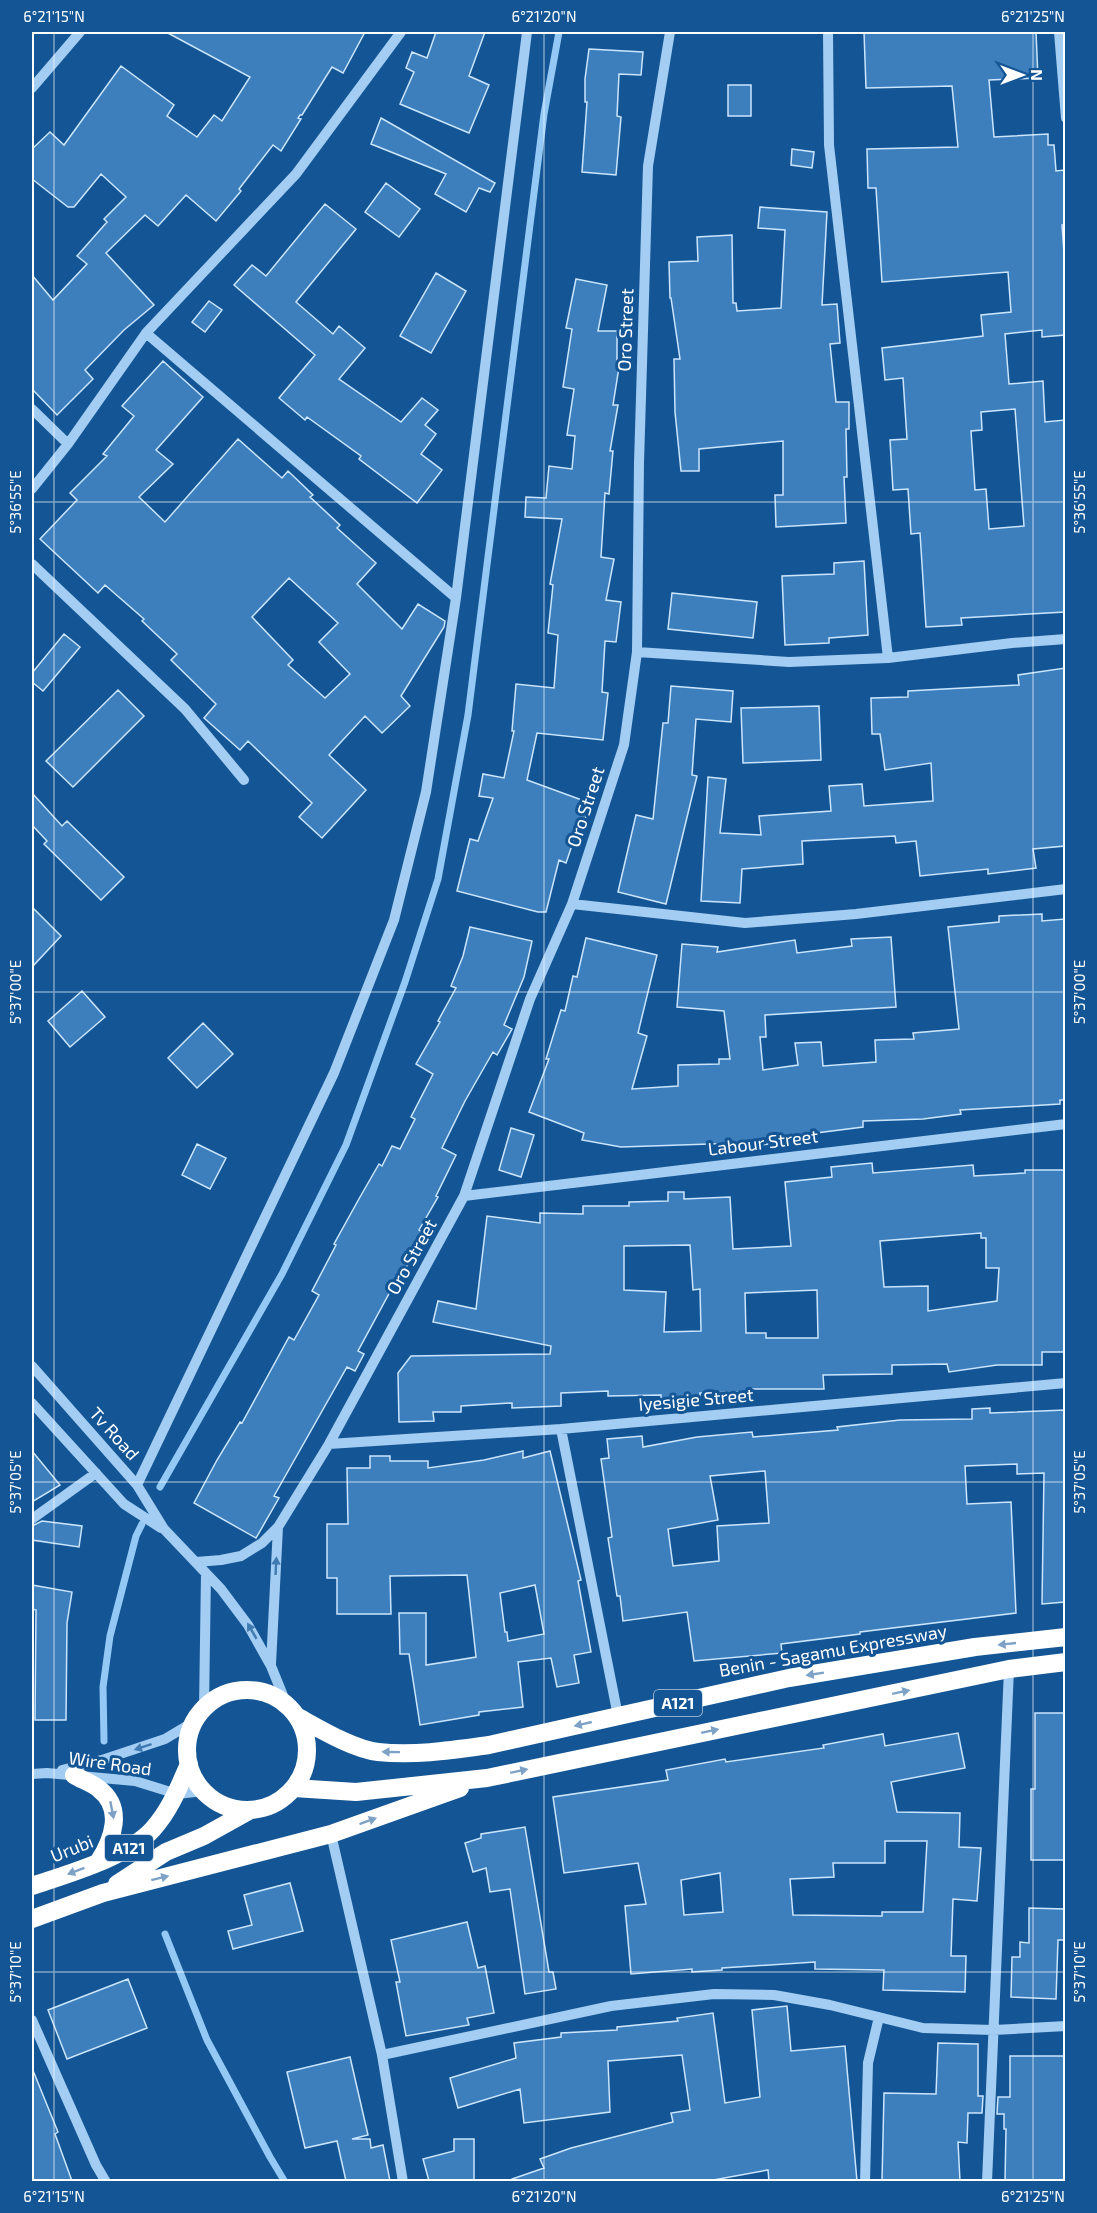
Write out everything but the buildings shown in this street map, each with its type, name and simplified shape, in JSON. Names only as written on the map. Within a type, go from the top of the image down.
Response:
[{"type":"highway","name":"Benin - Sagamu Expressway","points":[[298,1717],[335,1737],[376,1752],[440,1752],[489,1745],[789,1678],[975,1647],[1065,1638]]},
{"type":"highway","name":"A121","points":[[294,1788],[356,1792],[487,1778],[1009,1669],[1065,1662]]},
{"type":"highway","name":"A121","points":[[103,1893],[166,1852],[204,1836],[249,1811],[266,1808],[281,1800],[294,1788],[303,1772],[307,1754],[306,1734],[298,1717],[285,1703],[266,1692],[244,1690],[222,1695],[199,1714],[190,1734],[189,1764]]},
{"type":"highway","points":[[189,1764],[194,1778],[217,1802],[232,1809],[249,1811]]},
{"type":"highway","name":"Urubi","points":[[32,1886],[99,1861],[141,1841],[164,1815],[177,1794],[189,1764]]},
{"type":"highway","name":"A121","points":[[74,1775],[99,1788],[111,1800],[114,1830],[110,1844],[99,1861]]},
{"type":"highway","name":"A121","points":[[37,1917],[103,1893],[331,1834],[487,1778]]},
{"type":"street","points":[[32,88],[80,32]]},
{"type":"street","points":[[32,489],[68,444],[146,333],[296,174],[401,32]]},
{"type":"street","points":[[137,1485],[334,1073],[394,920],[426,792],[456,598],[527,32]]},
{"type":"street","name":"Oro Street","points":[[196,1562],[241,1556],[262,1543],[278,1527],[329,1444],[464,1196],[530,999],[572,903],[624,746],[637,652],[639,463],[648,166],[670,32]]},
{"type":"street","points":[[828,32],[829,145],[888,658]]},
{"type":"street","points":[[1059,32],[1065,118]]},
{"type":"street","points":[[146,333],[456,598]]},
{"type":"street","points":[[32,409],[68,444]]},
{"type":"street","points":[[32,564],[185,710],[244,780]]},
{"type":"street","points":[[637,652],[789,662],[888,658],[1065,639]]},
{"type":"street","points":[[572,903],[745,923],[856,914],[1065,889]]},
{"type":"street","name":"Labour Street","points":[[464,1196],[1065,1124]]},
{"type":"street","name":"Tv Road","points":[[32,1366],[137,1485],[164,1529],[206,1573],[249,1625],[271,1666],[285,1703]]},
{"type":"street","name":"Iyesigie Street","points":[[329,1444],[561,1429],[1065,1383]]},
{"type":"street","name":"Tv Road","points":[[32,1403],[124,1504],[164,1529]]},
{"type":"street","points":[[561,1429],[618,1716]]},
{"type":"street","points":[[32,1518],[96,1473]]},
{"type":"street","name":"Oro Street","points":[[271,1666],[278,1527]]},
{"type":"street","points":[[199,1714],[206,1573]]},
{"type":"street","points":[[987,2181],[1009,1669]]},
{"type":"street","name":"Wire Road","points":[[47,1773],[105,1759],[165,1739],[199,1714]]},
{"type":"street","name":"Wire Road","points":[[32,1774],[47,1773],[135,1781],[177,1794],[204,1791]]},
{"type":"street","points":[[331,1834],[382,2055],[403,2181]]},
{"type":"street","points":[[382,2055],[611,2006],[714,1995],[774,1995],[830,2005],[923,2028],[994,2030],[1065,2026]]},
{"type":"street","points":[[865,2181],[868,2063],[879,2017]]},
{"type":"street","points":[[32,2020],[96,2165],[106,2181]]},
{"type":"waterway","points":[[160,1487],[282,1274],[346,1145],[405,982],[438,879],[468,715],[544,114],[559,32]]},
{"type":"waterway","points":[[104,1741],[103,1687],[110,1636],[136,1536],[142,1524]]},
{"type":"waterway","points":[[165,1934],[207,2040],[285,2182]]}]
